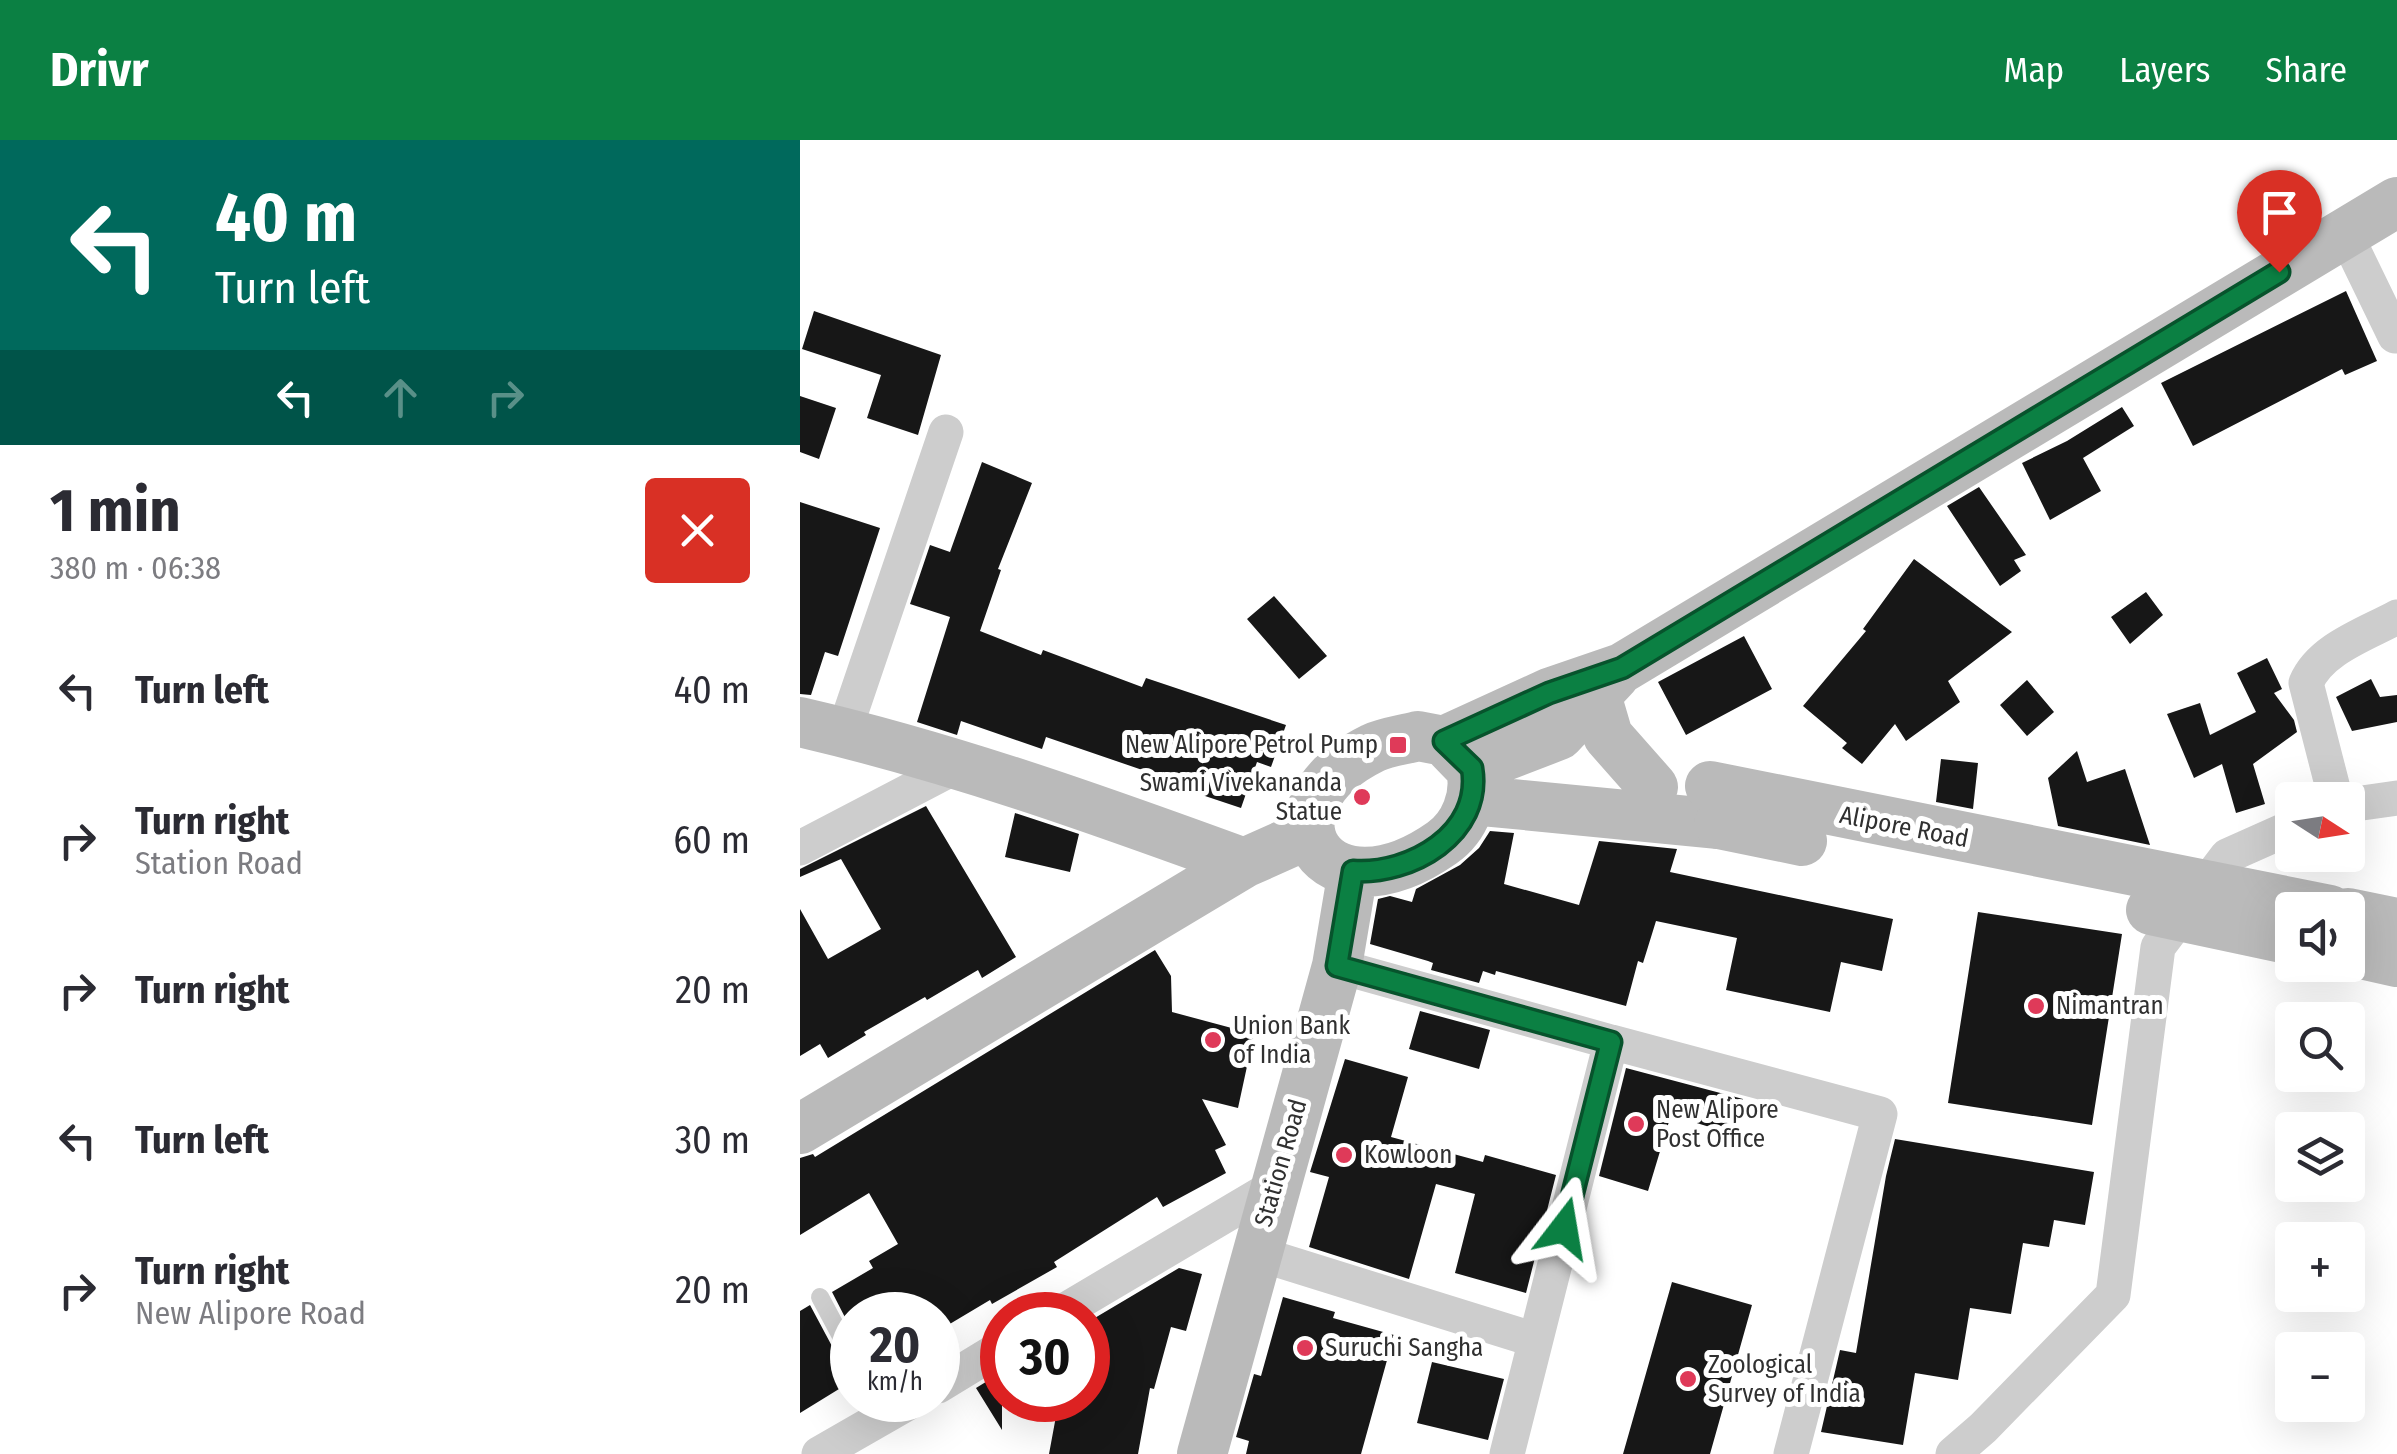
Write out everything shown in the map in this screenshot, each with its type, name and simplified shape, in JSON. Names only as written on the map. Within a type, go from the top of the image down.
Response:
[{"type":"main road","points":[[1465,773],[1559,734],[1609,681],[2397,202]]},
{"type":"main road","points":[[1609,681],[1608,736],[1652,788]]},
{"type":"main road","points":[[822,727],[1134,823],[1244,863]]},
{"type":"main road","points":[[1418,736],[1465,773],[1450,836],[1418,860],[1377,872],[1353,871],[1314,849],[1309,834],[1310,810],[1338,771],[1375,747],[1418,736]]},
{"type":"main road","name":"Alipore Road","points":[[1465,773],[1652,788],[2275,936]]},
{"type":"main road","name":"Alipore Road","points":[[1465,773],[1714,805],[2275,901]]},
{"type":"main road","points":[[800,1129],[1244,863],[1309,834]]},
{"type":"main road","name":"Station Road","points":[[1202,1454],[1337,966],[1353,871]]},
{"type":"main road","points":[[2365,917],[2397,923]]},
{"type":"main road","points":[[2365,955],[2397,962]]},
{"type":"street","points":[[2345,233],[2394,336]]},
{"type":"street","points":[[822,727],[946,432]]},
{"type":"street","points":[[2331,782],[2306,683],[2312,666],[2397,617]]},
{"type":"street","points":[[800,848],[957,766]]},
{"type":"street","points":[[2365,803],[2397,798]]},
{"type":"street","points":[[1952,1454],[2113,1295],[2158,947],[2227,856],[2275,835]]},
{"type":"street","points":[[1337,966],[1880,1114],[1792,1454]]},
{"type":"street","points":[[1507,1454],[1611,1042]]},
{"type":"street","points":[[1096,1292],[1274,1188]]},
{"type":"street","points":[[1256,1253],[1535,1340]]},
{"type":"street","points":[[819,1454],[852,1444],[875,1422]]},
{"type":"lane","points":[[820,1298],[830,1316]]},
{"type":"building","points":[[2346,291],[2377,361],[2345,375],[2342,369],[2193,446],[2161,383]]},
{"type":"building","points":[[814,311],[941,355],[918,435],[867,418],[881,375],[802,349]]},
{"type":"building","points":[[800,396],[836,408],[819,459],[800,452]]},
{"type":"building","points":[[2122,407],[2134,426],[2083,458],[2101,491],[2050,520],[2022,463]]},
{"type":"building","points":[[982,462],[1032,483],[998,569],[1001,570],[980,631],[1142,687],[1146,678],[1286,725],[1271,767],[1257,762],[1241,808],[1046,737],[1042,749],[961,721],[957,735],[917,722],[950,617],[910,604],[930,545],[950,552]]},
{"type":"building","points":[[1979,487],[2026,555],[2014,560],[2021,571],[2000,586],[1947,506]]},
{"type":"building","points":[[800,502],[880,528],[838,656],[825,652],[811,695],[800,694]]},
{"type":"building","points":[[1914,559],[2012,632],[1948,681],[1960,702],[1906,741],[1895,724],[1862,764],[1842,748],[1847,743],[1803,706],[1866,631],[1863,629]]},
{"type":"building","points":[[2146,592],[2163,615],[2130,644],[2111,617]]},
{"type":"building","points":[[1274,596],[1327,656],[1299,679],[1247,619]]},
{"type":"building","points":[[1744,636],[1772,689],[1686,735],[1658,682]]},
{"type":"building","points":[[2267,658],[2282,689],[2274,693],[2294,720],[2297,732],[2253,764],[2265,804],[2236,813],[2222,764],[2194,778],[2167,714],[2200,703],[2210,735],[2256,712],[2237,673]]},
{"type":"building","points":[[2371,679],[2380,697],[2397,695],[2397,722],[2352,731],[2336,697]]},
{"type":"building","points":[[2027,680],[2054,712],[2027,736],[2000,705]]},
{"type":"building","points":[[2077,751],[2087,782],[2125,769],[2150,845],[2058,826],[2048,778]]},
{"type":"building","points":[[1941,759],[1978,763],[1973,809],[1936,802]]},
{"type":"building","points":[[926,806],[1016,957],[982,978],[978,970],[927,1000],[925,997],[828,1058],[820,1044],[800,1056],[800,909],[828,959],[881,929],[841,859],[800,877],[800,869]]},
{"type":"building","points":[[1015,813],[1079,834],[1070,872],[1005,857]]},
{"type":"building","points":[[1490,831],[1514,833],[1504,884],[1579,905],[1599,841],[1677,849],[1670,872],[1893,919],[1882,971],[1841,962],[1830,1012],[1726,990],[1737,938],[1656,921],[1643,963],[1638,961],[1626,1006],[1496,971],[1495,975],[1483,971],[1479,983],[1431,970],[1433,963],[1370,944],[1378,899],[1390,896],[1412,902],[1416,889],[1460,865]]},
{"type":"building","points":[[1978,912],[2122,934],[2092,1125],[1948,1103]]},
{"type":"building","points":[[1155,950],[1171,976],[1172,1012],[1254,1034],[1238,1108],[1202,1099],[1226,1145],[1215,1150],[1226,1173],[1163,1207],[1157,1197],[1054,1262],[1057,1267],[1013,1292],[980,1292],[980,1306],[960,1318],[960,1292],[832,1292],[873,1268],[869,1261],[898,1244],[869,1193],[800,1235],[800,1158],[813,1154],[815,1157]]},
{"type":"building","points":[[1420,1011],[1490,1030],[1479,1069],[1409,1049]]},
{"type":"building","points":[[1345,1059],[1408,1077],[1391,1137],[1483,1162],[1485,1155],[1556,1175],[1526,1293],[1455,1273],[1475,1194],[1436,1184],[1409,1279],[1309,1247],[1329,1177],[1310,1172]]},
{"type":"building","name":"New Alipore Post Office","points":[[1626,1068],[1743,1099],[1732,1134],[1671,1115],[1648,1191],[1599,1176]]},
{"type":"building","points":[[1895,1139],[2094,1172],[2085,1225],[2054,1220],[2049,1247],[2023,1243],[2011,1314],[1970,1308],[1958,1380],[1915,1373],[1903,1445],[1821,1432],[1840,1350],[1856,1353]]},
{"type":"building","points":[[1179,1268],[1202,1274],[1186,1331],[1171,1327],[1154,1389],[1150,1388],[1138,1454],[1049,1454],[1055,1422],[1110,1422],[1110,1309]]},
{"type":"building","name":"Zoological Survey of India","points":[[1672,1282],[1752,1305],[1710,1454],[1623,1454]]},
{"type":"building","points":[[1283,1297],[1335,1312],[1333,1318],[1394,1335],[1361,1454],[1246,1454],[1249,1441],[1236,1437],[1254,1374],[1261,1376]]},
{"type":"building","points":[[810,1305],[830,1342],[830,1395],[800,1413],[800,1311]]},
{"type":"building","points":[[1432,1362],[1504,1379],[1488,1440],[1417,1423]]},
{"type":"place","name":"New Alipore Petrol Pump","points":[[1398,745]]},
{"type":"place","name":"Swami Vivekananda Statue","points":[[1362,797]]},
{"type":"place","name":"Nimantran","points":[[2036,1006]]},
{"type":"place","name":"Union Bank of India","points":[[1213,1040]]},
{"type":"place","name":"New Alipore Post Office","points":[[1636,1124]]},
{"type":"place","name":"Kowloon","points":[[1344,1155]]},
{"type":"place","name":"Suruchi Sangha","points":[[1305,1348]]},
{"type":"place","name":"Zoological Survey of India","points":[[1688,1379]]},
{"type":"route","points":[[1564,1228],[1611,1042],[1337,966],[1353,871],[1377,872],[1418,860],[1450,836],[1472,800],[1472,768],[1444,741],[1549,693],[1622,668],[2279,272]]}]
